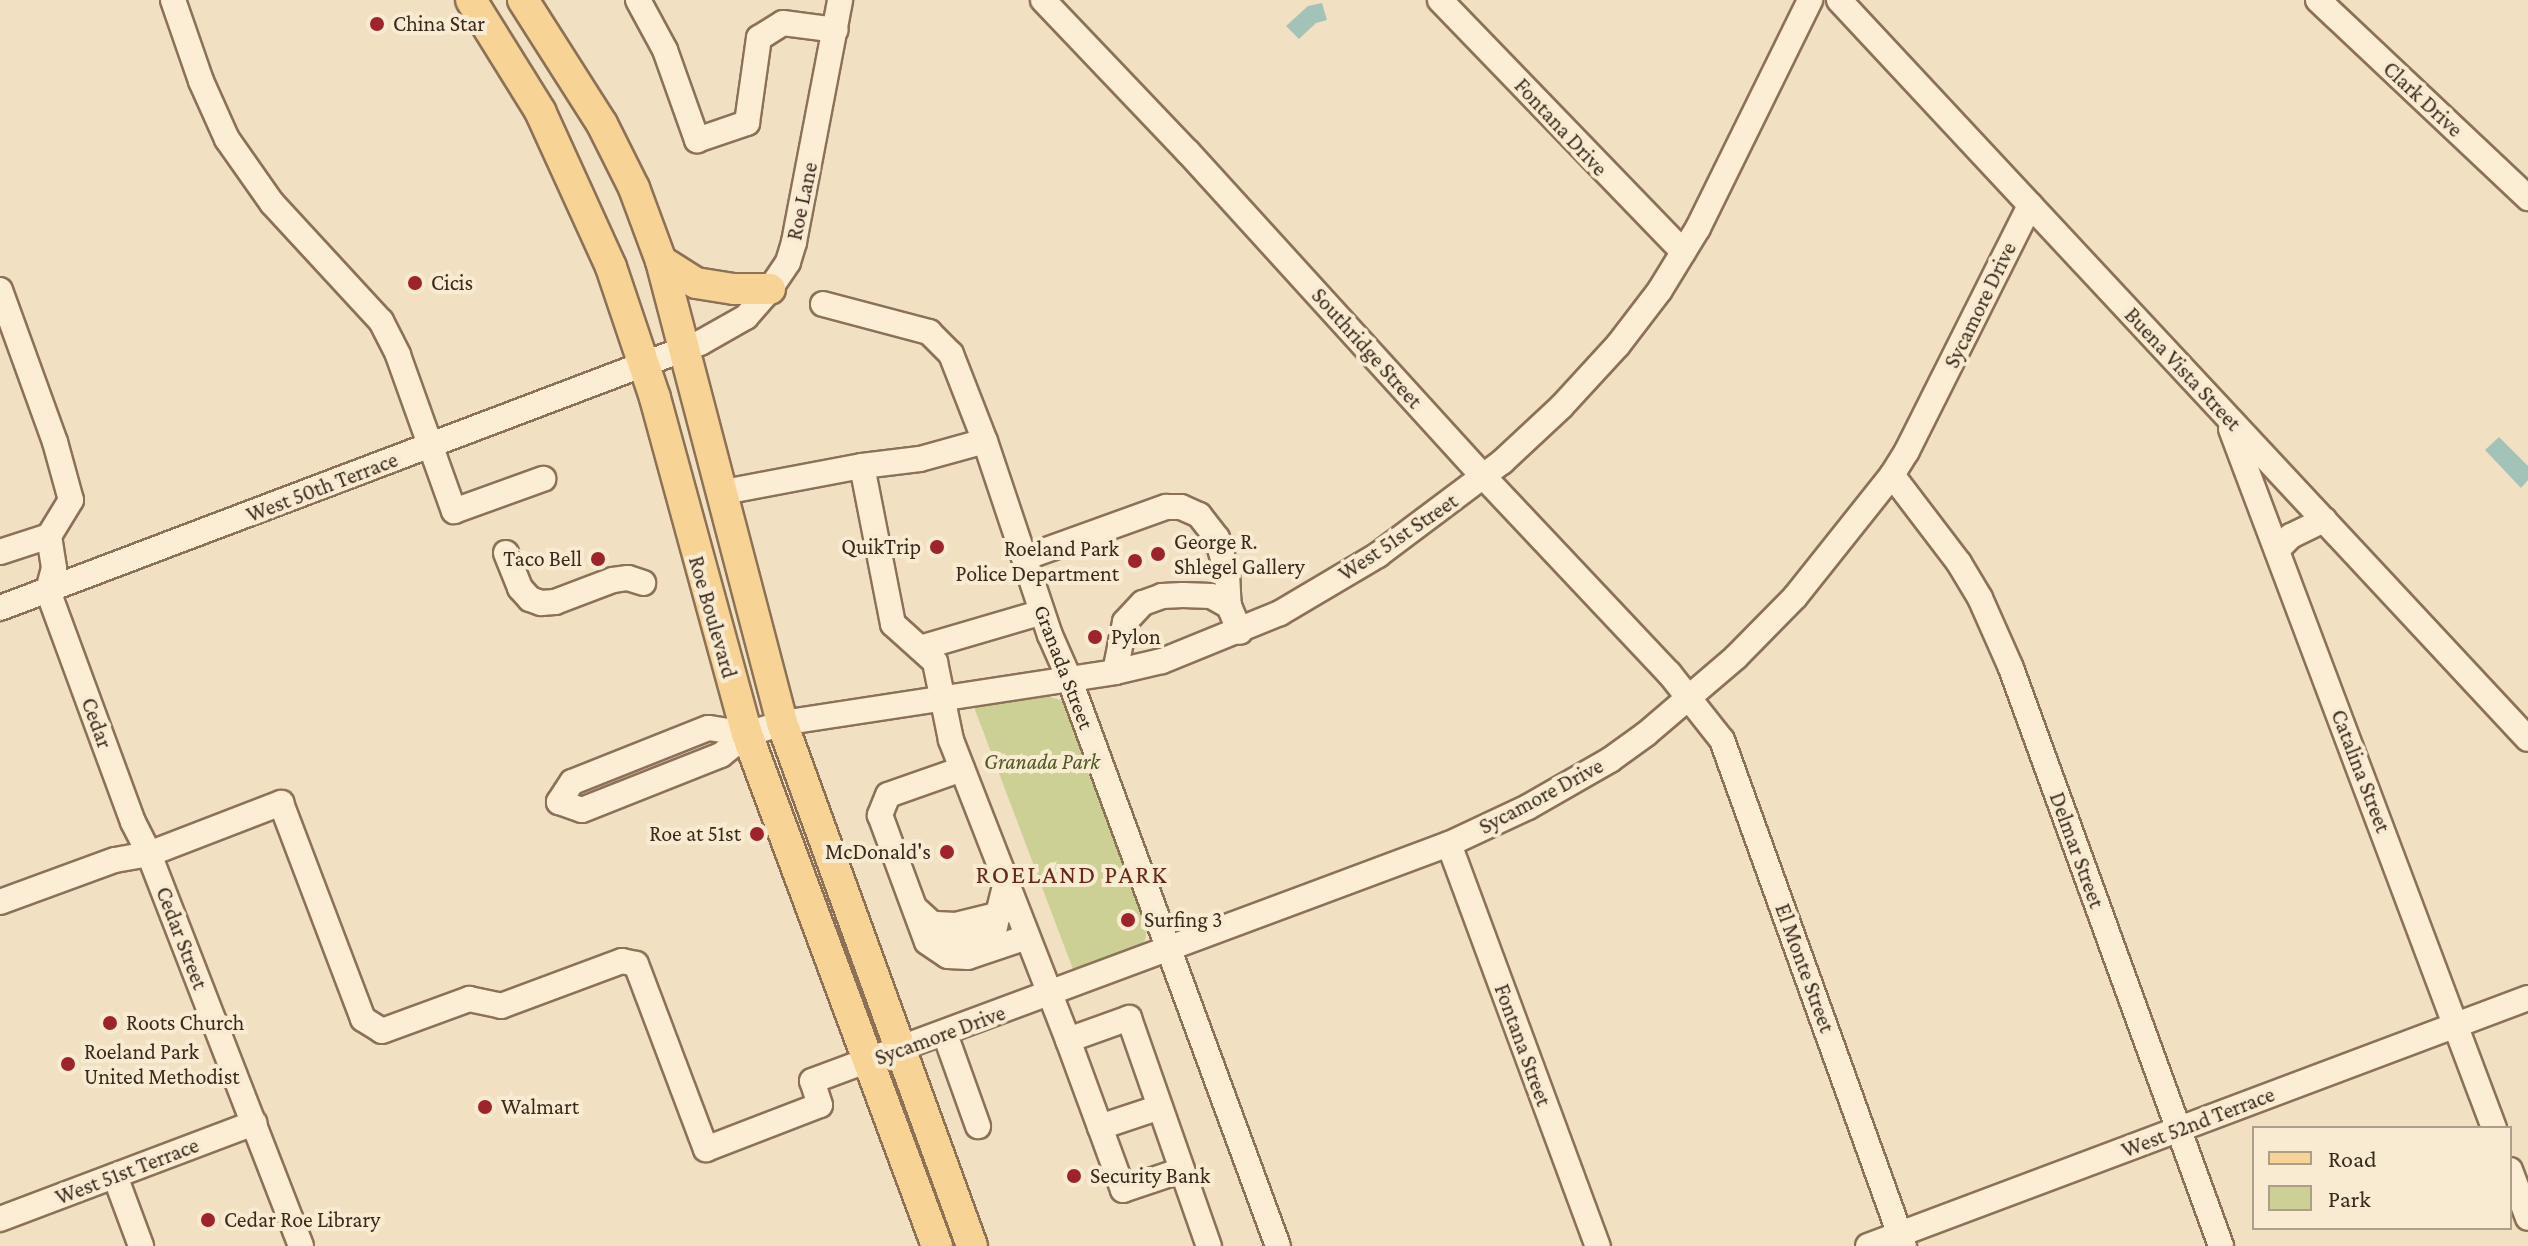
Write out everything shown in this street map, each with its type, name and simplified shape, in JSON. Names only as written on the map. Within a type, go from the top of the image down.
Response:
[{"type":"main road","name":"Roe Boulevard","points":[[471,0],[540,111],[611,267],[655,398],[683,511],[747,734],[937,1246]]},
{"type":"main road","name":"Roe Boulevard","points":[[523,0],[602,124],[634,188],[661,261],[682,349],[724,492],[737,557],[782,723],[972,1246]]},
{"type":"main road","points":[[661,261],[696,283],[734,289],[770,289]]},
{"type":"street","points":[[173,0],[201,81],[227,139],[272,203],[381,321],[398,355],[454,511],[543,479]]},
{"type":"street","points":[[638,0],[665,50],[697,140],[747,123],[759,38],[781,11],[836,30]]},
{"type":"street","name":"Roe Lane","points":[[642,364],[715,336],[746,317],[788,262],[840,0]]},
{"type":"street","name":"Fontana Drive","points":[[1440,0],[1683,252]]},
{"type":"street","name":"West 51st Street","points":[[747,734],[782,723],[1115,672],[1162,661],[1240,632],[1378,555],[1484,477],[1561,407],[1618,345],[1683,252],[1726,175],[1781,54],[1810,0]]},
{"type":"street","name":"Buena Vista Street","points":[[1839,0],[2528,739]]},
{"type":"street","name":"Clark Drive","points":[[2318,0],[2528,198]]},
{"type":"street","name":"Southridge Street","points":[[1049,2],[1690,698]]},
{"type":"street","name":"Sycamore Drive","points":[[149,854],[281,803],[363,1019],[382,1031],[469,999],[501,1006],[622,961],[636,964],[706,1149],[820,1105],[812,1081],[901,1051],[1449,844],[1528,807],[1610,760],[1690,698],[1795,597],[1892,475],[1907,451],[2030,205]]},
{"type":"street","points":[[0,290],[55,442],[71,500],[49,536],[54,568],[48,591]]},
{"type":"street","name":"Granada Street","points":[[823,304],[929,332],[951,354],[985,441],[1042,612],[1278,1246]]},
{"type":"street","name":"West 50th Terrace","points":[[0,608],[642,364]]},
{"type":"street","name":"Catalina Street","points":[[2226,415],[2493,1126]]},
{"type":"street","points":[[724,492],[862,466],[920,459],[985,441]]},
{"type":"street","points":[[862,466],[893,624],[935,662],[951,740],[1123,1190],[1182,1170]]},
{"type":"street","name":"Delmar Street","points":[[1892,475],[1959,563],[1980,598],[2011,668],[2221,1246]]},
{"type":"street","points":[[1024,558],[1166,507],[1181,507],[1199,515],[1217,538],[1227,573],[1229,606],[1240,632]]},
{"type":"street","points":[[2277,550],[2291,536],[2324,520]]},
{"type":"street","points":[[0,552],[49,536]]},
{"type":"street","points":[[506,553],[520,588],[530,599],[541,603],[555,602],[613,580],[628,578],[643,583]]},
{"type":"street","name":"Cedar","points":[[48,591],[133,822],[149,854]]},
{"type":"street","points":[[1115,672],[1125,622],[1143,603],[1162,596],[1183,595],[1211,596],[1229,606]]},
{"type":"street","points":[[920,648],[1042,612]]},
{"type":"street","name":"El Monte Street","points":[[1690,698],[1722,740],[1902,1240]]},
{"type":"street","points":[[708,728],[747,734],[721,755],[582,810],[559,802],[572,782],[708,728]]},
{"type":"street","points":[[962,769],[888,795],[880,815],[927,942],[948,956],[968,957],[1027,937]]},
{"type":"street","name":"Fontana Street","points":[[1449,844],[1598,1246]]},
{"type":"street","points":[[0,902],[115,860],[149,854]]},
{"type":"street","name":"Cedar Street","points":[[149,854],[301,1246]]},
{"type":"street","points":[[914,908],[936,924],[956,925],[1000,914],[1006,882]]},
{"type":"street","name":"West 52nd Terrace","points":[[1868,1246],[1902,1240],[2179,1130],[2528,998]]},
{"type":"street","points":[[1068,1040],[1129,1018],[1182,1170],[1200,1243]]},
{"type":"street","points":[[945,1034],[978,1126]]},
{"type":"street","points":[[1100,1127],[1160,1107]]},
{"type":"street","name":"West 51st Terrace","points":[[0,1219],[254,1123]]},
{"type":"street","points":[[2512,1175],[2528,1218]]},
{"type":"street","points":[[115,1176],[141,1246]]},
{"type":"green space","name":"Granada Park","points":[[1047,696],[1063,701],[1067,707],[1148,924],[1145,940],[1137,948],[1074,972],[974,707]]},
{"type":"water","points":[[1322,3],[1327,20],[1316,23],[1299,39],[1286,26],[1308,6]]},
{"type":"water","points":[[2499,437],[2528,466],[2528,480],[2521,488],[2485,450]]},
{"type":"place","name":"China Star","points":[[377,24]]},
{"type":"place","name":"Cicis","points":[[415,283]]},
{"type":"place","name":"QuikTrip","points":[[937,547]]},
{"type":"place","name":"George R. Shlegel Gallery","points":[[1158,554]]},
{"type":"place","name":"Taco Bell","points":[[598,559]]},
{"type":"place","name":"Roeland Park Police Department","points":[[1135,561]]},
{"type":"place","name":"Pylon","points":[[1095,637]]},
{"type":"place","name":"Roe at 51st","points":[[757,834]]},
{"type":"place","name":"McDonald's","points":[[947,852]]},
{"type":"place","name":"Surfing 3","points":[[1128,920]]},
{"type":"place","name":"Roots Church","points":[[110,1023]]},
{"type":"place","name":"Roeland Park United Methodist","points":[[68,1064]]},
{"type":"place","name":"Walmart","points":[[485,1107]]},
{"type":"place","name":"Security Bank","points":[[1074,1176]]},
{"type":"place","name":"Cedar Roe Library","points":[[208,1220]]},
{"type":"district","name":"ROELAND PARK","points":[[1072,875]]}]
